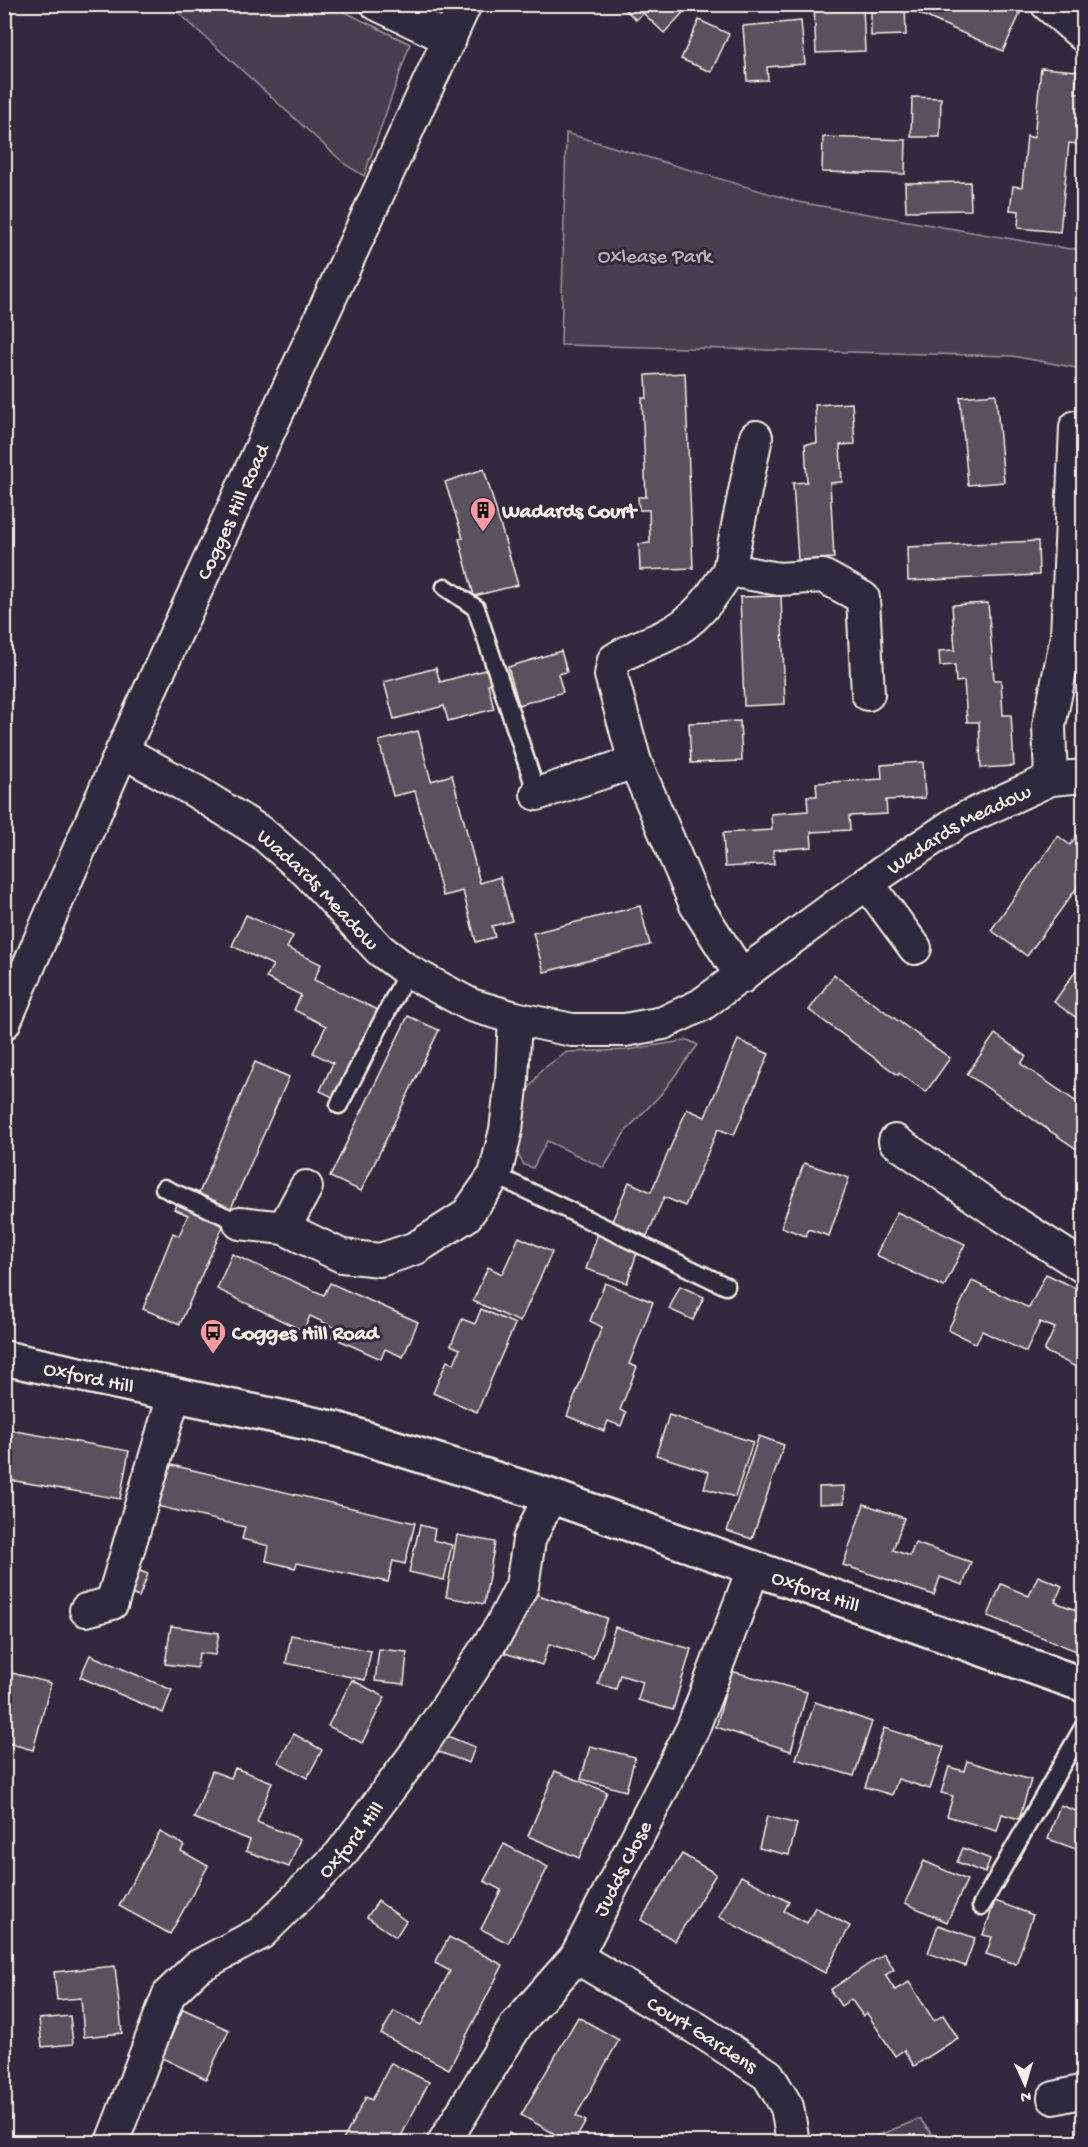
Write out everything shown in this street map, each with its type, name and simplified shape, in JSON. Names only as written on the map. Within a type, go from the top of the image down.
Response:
[{"type":"main road","name":"Oxford Hill","points":[[4,1358],[336,1429],[550,1496],[1083,1685]]},
{"type":"street","points":[[377,4],[450,39]]},
{"type":"street","name":"Cogges Hill Road","points":[[4,1023],[122,751],[465,4]]},
{"type":"street","points":[[1047,4],[1083,36]]},
{"type":"street","name":"Wadards Meadow","points":[[1051,779],[1049,726],[1067,636],[1077,562],[1076,427]]},
{"type":"street","points":[[742,977],[696,905],[635,762],[611,675],[614,660],[630,649],[666,636],[704,608],[729,570],[756,437]]},
{"type":"street","points":[[729,570],[779,579],[823,576],[863,598],[868,694]]},
{"type":"street","name":"Wadards Meadow","points":[[122,751],[205,797],[262,833],[308,873],[380,950],[408,971],[471,1005],[515,1018],[572,1030],[625,1030],[663,1023],[701,1005],[867,883],[959,821],[1051,779],[1083,776]]},
{"type":"street","points":[[537,794],[635,762]]},
{"type":"street","name":"Wadards Meadow","points":[[867,883],[915,948]]},
{"type":"street","points":[[240,1222],[284,1228],[342,1256],[380,1260],[416,1248],[466,1216],[495,1175],[510,1099],[515,1018]]},
{"type":"street","points":[[895,1140],[993,1209],[1083,1267]]},
{"type":"street","points":[[284,1228],[306,1187]]},
{"type":"street","points":[[86,1610],[112,1603],[174,1395]]},
{"type":"street","name":"Oxford Hill","points":[[112,2142],[169,1994],[197,1967],[261,1933],[340,1855],[419,1749],[500,1628],[522,1586],[529,1540],[550,1496]]},
{"type":"street","name":"Judds Close","points":[[444,2142],[517,2024],[576,1957],[693,1728],[754,1568]]},
{"type":"street","name":"Court Gardens","points":[[576,1957],[696,2028],[768,2075],[786,2107],[793,2142]]},
{"type":"lane","points":[[445,587],[476,608],[537,794]]},
{"type":"lane","points":[[339,1105],[408,971]]},
{"type":"lane","points":[[495,1175],[726,1286]]},
{"type":"lane","points":[[164,1188],[240,1222]]},
{"type":"lane","points":[[981,1906],[1083,1726]]},
{"type":"green space","points":[[170,5],[331,5],[410,44],[364,176],[346,165]]},
{"type":"green space","name":"Oxlease Park","points":[[566,133],[798,202],[1070,249],[1083,248],[1083,369],[1012,356],[561,345]]},
{"type":"green space","points":[[688,1040],[698,1045],[662,1093],[625,1132],[604,1168],[547,1141],[533,1168],[524,1165],[517,1153],[526,1093],[541,1070],[567,1052],[627,1050]]},
{"type":"green space","points":[[920,2119],[938,2142],[861,2142]]},
{"type":"building","points":[[620,4],[691,4],[664,33],[643,13],[636,20]]},
{"type":"building","points":[[814,4],[863,6],[865,51],[816,53]]},
{"type":"building","points":[[871,4],[905,4],[906,35],[871,36]]},
{"type":"building","points":[[922,4],[1000,4],[1020,14],[1003,51],[918,13]]},
{"type":"building","points":[[699,20],[729,34],[711,72],[681,59]]},
{"type":"building","points":[[801,21],[805,64],[767,67],[768,80],[747,81],[743,26]]},
{"type":"building","points":[[1041,68],[1077,71],[1075,93],[1083,93],[1078,144],[1069,143],[1060,232],[1018,228],[1019,211],[1010,210],[1013,186],[1022,187],[1027,136],[1034,138]]},
{"type":"building","points":[[912,97],[941,98],[940,137],[911,137]]},
{"type":"building","points":[[823,137],[906,140],[905,174],[822,172]]},
{"type":"building","points":[[970,182],[971,210],[906,211],[905,183]]},
{"type":"building","points":[[685,373],[693,568],[640,570],[639,544],[650,543],[649,510],[639,510],[638,497],[646,497],[642,398],[647,398],[646,375]]},
{"type":"building","points":[[996,394],[1004,482],[968,485],[960,397]]},
{"type":"building","points":[[852,403],[855,444],[840,445],[842,482],[830,483],[834,558],[798,560],[793,483],[807,482],[805,444],[817,443],[815,405]]},
{"type":"building","name":"Wadards Court","points":[[484,469],[518,585],[474,596],[459,539],[463,538],[445,482]]},
{"type":"building","points":[[1038,541],[1039,575],[908,581],[907,547]]},
{"type":"building","points":[[781,596],[785,704],[744,706],[740,597]]},
{"type":"building","points":[[988,603],[994,680],[1001,680],[1003,715],[1011,715],[1014,766],[981,768],[979,722],[967,722],[964,681],[956,682],[955,665],[940,666],[939,651],[955,650],[952,605]]},
{"type":"building","points":[[561,651],[567,672],[558,674],[563,692],[519,705],[508,667]]},
{"type":"building","points":[[436,668],[440,682],[492,668],[496,682],[488,684],[494,709],[448,721],[444,706],[394,719],[384,682]]},
{"type":"building","points":[[740,721],[742,761],[691,763],[689,723]]},
{"type":"building","points":[[418,731],[431,781],[452,775],[480,883],[500,877],[512,921],[492,926],[495,937],[476,942],[463,891],[443,896],[415,791],[393,796],[379,741]]},
{"type":"building","points":[[923,762],[925,798],[886,800],[887,814],[849,816],[850,830],[811,832],[812,847],[773,850],[774,864],[725,867],[723,833],[772,830],[771,814],[808,811],[807,796],[817,796],[816,783],[882,779],[881,765]]},
{"type":"building","points":[[1084,826],[1084,878],[1027,956],[991,930],[1058,836],[1070,845]]},
{"type":"building","points":[[640,906],[650,945],[544,972],[533,933]]},
{"type":"building","points":[[246,915],[293,936],[287,948],[321,964],[314,980],[378,1010],[337,1099],[320,1091],[333,1063],[313,1053],[326,1026],[294,1010],[301,995],[266,978],[273,965],[232,946]]},
{"type":"building","points":[[1077,969],[1084,973],[1084,1023],[1054,1002]]},
{"type":"building","points":[[834,975],[950,1058],[926,1092],[899,1073],[898,1075],[809,1010]]},
{"type":"building","points":[[408,1016],[439,1030],[361,1191],[330,1177]]},
{"type":"building","points":[[995,1034],[1026,1056],[1021,1064],[1084,1107],[1084,1154],[967,1074]]},
{"type":"building","points":[[738,1040],[769,1054],[734,1135],[718,1129],[685,1206],[664,1197],[647,1236],[612,1221],[629,1182],[651,1192],[687,1109],[705,1117]]},
{"type":"building","points":[[255,1062],[289,1077],[180,1324],[143,1309],[173,1233],[179,1236],[188,1215],[174,1209],[184,1187],[199,1193]]},
{"type":"building","points":[[804,1163],[849,1178],[829,1236],[808,1229],[806,1236],[781,1227]]},
{"type":"building","points":[[897,1212],[965,1244],[944,1287],[876,1255]]},
{"type":"building","points":[[598,1233],[639,1247],[627,1283],[586,1269]]},
{"type":"building","points":[[519,1237],[552,1252],[520,1322],[473,1301],[488,1267],[502,1274]]},
{"type":"building","points":[[232,1254],[324,1295],[330,1283],[418,1322],[403,1357],[385,1349],[381,1359],[330,1336],[334,1327],[310,1316],[303,1331],[217,1289]]},
{"type":"building","points":[[1046,1274],[1084,1292],[1084,1336],[1077,1350],[1084,1354],[1080,1369],[1044,1351],[1055,1328],[1040,1322],[1026,1352],[982,1331],[976,1344],[948,1330],[972,1281],[1029,1308]]},
{"type":"building","points":[[605,1283],[653,1302],[629,1364],[637,1367],[620,1410],[626,1413],[621,1426],[608,1421],[604,1431],[567,1416],[602,1327],[590,1321]]},
{"type":"building","points":[[680,1286],[704,1297],[693,1320],[669,1309]]},
{"type":"building","points":[[481,1309],[515,1324],[477,1412],[433,1393],[447,1361],[454,1364],[460,1349],[451,1345],[462,1319],[475,1324]]},
{"type":"building","points":[[669,1415],[753,1442],[735,1497],[704,1488],[709,1472],[656,1455]]},
{"type":"building","points":[[4,1429],[129,1451],[120,1499],[4,1479]]},
{"type":"building","points":[[759,1436],[784,1445],[752,1539],[727,1531]]},
{"type":"building","points":[[163,1463],[415,1523],[405,1564],[393,1561],[388,1582],[297,1563],[295,1568],[266,1561],[269,1546],[242,1539],[245,1527],[153,1505]]},
{"type":"building","points":[[844,1486],[844,1503],[819,1504],[819,1487]]},
{"type":"building","points":[[864,1504],[904,1518],[893,1550],[910,1556],[915,1543],[971,1562],[963,1585],[940,1577],[934,1595],[843,1565]]},
{"type":"building","points":[[420,1525],[435,1529],[433,1540],[452,1545],[444,1580],[409,1572]]},
{"type":"building","points":[[457,1535],[495,1542],[484,1604],[446,1597]]},
{"type":"building","points":[[132,1568],[148,1574],[139,1597],[123,1591]]},
{"type":"building","points":[[1038,1576],[1062,1586],[1055,1602],[1084,1613],[1084,1654],[988,1616],[1001,1584],[1029,1596]]},
{"type":"building","points":[[526,1591],[607,1618],[593,1658],[549,1644],[542,1665],[505,1653]]},
{"type":"building","points":[[171,1626],[219,1633],[215,1655],[199,1653],[197,1668],[165,1664]]},
{"type":"building","points":[[615,1627],[691,1649],[673,1710],[638,1700],[643,1682],[620,1675],[616,1689],[598,1684]]},
{"type":"building","points":[[291,1635],[371,1651],[365,1680],[286,1663]]},
{"type":"building","points":[[379,1649],[407,1652],[404,1684],[375,1681]]},
{"type":"building","points":[[90,1655],[172,1690],[163,1713],[80,1677]]},
{"type":"building","points":[[4,1671],[51,1683],[33,1750],[4,1742]]},
{"type":"building","points":[[731,1671],[807,1692],[791,1751],[716,1727]]},
{"type":"building","points":[[352,1680],[385,1697],[362,1743],[328,1726]]},
{"type":"building","points":[[815,1702],[872,1722],[854,1776],[796,1759]]},
{"type":"building","points":[[884,1728],[944,1747],[930,1789],[898,1779],[892,1795],[865,1787]]},
{"type":"building","points":[[437,1732],[475,1747],[469,1763],[431,1749]]},
{"type":"building","points":[[294,1734],[322,1750],[307,1778],[278,1762]]},
{"type":"building","points":[[590,1746],[635,1757],[626,1791],[581,1779]]},
{"type":"building","points":[[967,1761],[1031,1780],[1019,1819],[1002,1814],[997,1831],[947,1816],[953,1796],[941,1793],[949,1767],[964,1771]]},
{"type":"building","points":[[235,1768],[272,1782],[257,1822],[300,1839],[289,1867],[246,1851],[250,1840],[194,1818],[212,1771],[231,1778]]},
{"type":"building","points":[[555,1771],[607,1792],[579,1858],[528,1836]]},
{"type":"building","points":[[1084,1799],[1084,1852],[1048,1839],[1060,1805],[1079,1812]]},
{"type":"building","points":[[767,1816],[797,1824],[789,1855],[759,1848]]},
{"type":"building","points":[[160,1832],[184,1845],[181,1851],[208,1866],[170,1934],[119,1906]]},
{"type":"building","points":[[504,1844],[548,1867],[508,1943],[481,1929],[501,1890],[484,1881]]},
{"type":"building","points":[[963,1848],[990,1859],[985,1873],[957,1862]]},
{"type":"building","points":[[682,1854],[716,1874],[675,1941],[641,1920]]},
{"type":"building","points":[[924,1861],[967,1880],[947,1922],[905,1903]]},
{"type":"building","points":[[741,1876],[789,1902],[784,1911],[807,1923],[815,1907],[850,1926],[825,1973],[719,1917]]},
{"type":"building","points":[[378,1901],[406,1921],[396,1937],[367,1917]]},
{"type":"building","points":[[995,1901],[1033,1915],[1016,1964],[986,1954],[992,1937],[983,1935]]},
{"type":"building","points":[[938,1925],[975,1938],[965,1966],[928,1953]]},
{"type":"building","points":[[449,1937],[503,1965],[449,2069],[381,2034],[394,2011],[421,2025],[450,1971],[435,1963]]},
{"type":"building","points":[[884,1954],[894,1970],[885,1975],[895,1990],[909,1982],[934,2021],[943,2015],[958,2038],[914,2066],[904,2050],[895,2056],[867,2013],[863,2016],[851,1999],[841,2006],[830,1990]]},
{"type":"building","points":[[115,1966],[122,2033],[84,2037],[81,1998],[57,2000],[54,1972]]},
{"type":"building","points":[[183,2009],[229,2030],[206,2079],[162,2058]]},
{"type":"building","points":[[70,2016],[73,2044],[42,2047],[39,2019]]},
{"type":"building","points":[[578,2017],[619,2040],[576,2116],[586,2121],[574,2142],[569,2142],[521,2115]]},
{"type":"building","points":[[391,2063],[429,2082],[398,2142],[342,2142],[366,2097],[372,2100]]},
{"type":"building","points":[[509,2133],[524,2142],[503,2142]]},
{"type":"place","name":"Wadards Court","points":[[483,533]]},
{"type":"place","name":"Cogges Hill Road","points":[[213,1355]]}]
